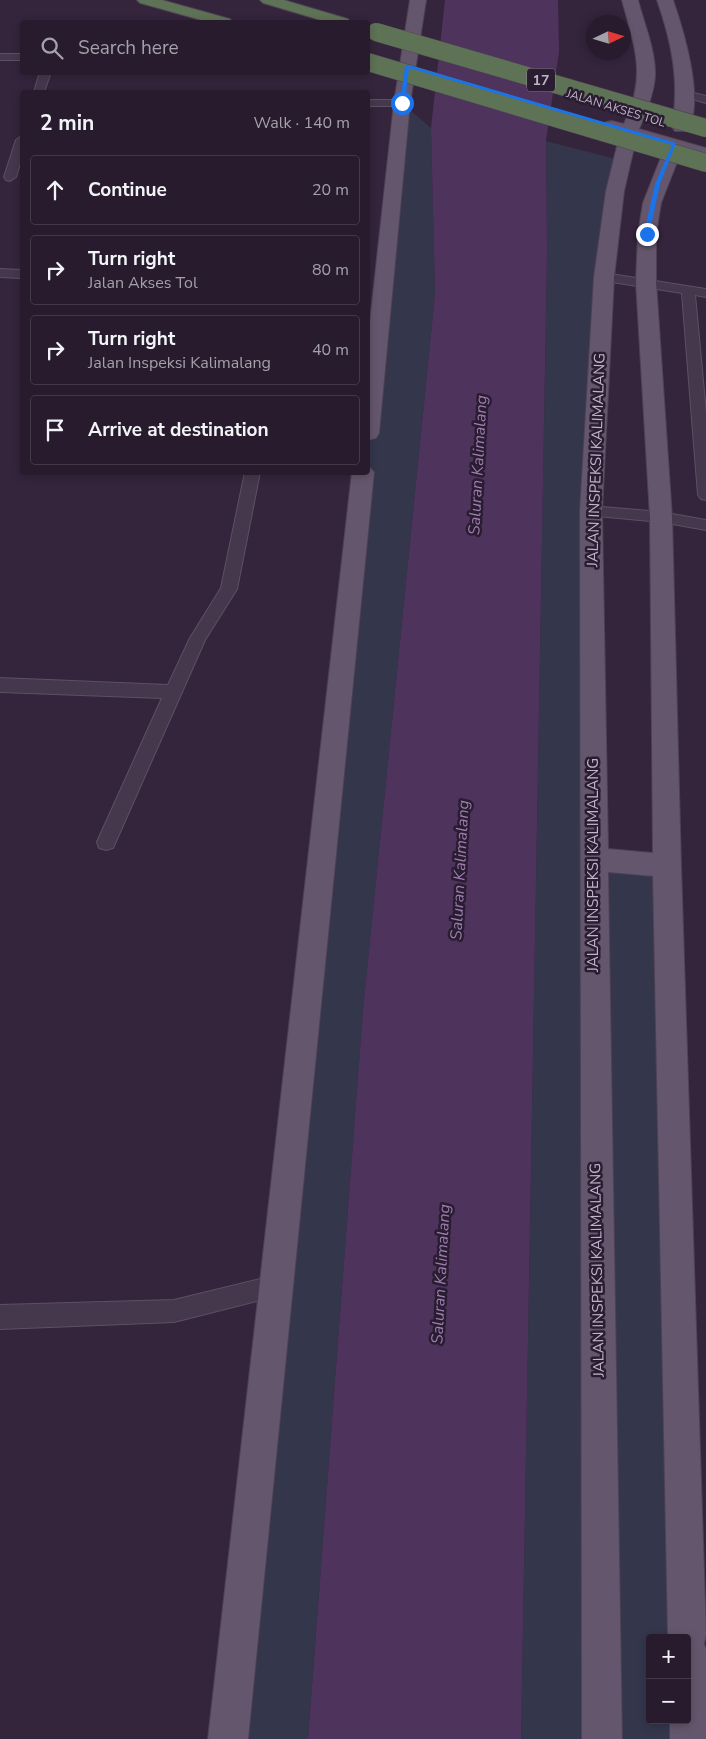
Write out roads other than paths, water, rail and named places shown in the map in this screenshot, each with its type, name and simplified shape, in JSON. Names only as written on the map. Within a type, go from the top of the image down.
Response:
[{"type":"highway","points":[[127,0],[170,8]]},
{"type":"highway","points":[[145,0],[216,20]]},
{"type":"highway","points":[[268,0],[336,20]]},
{"type":"highway","points":[[289,0],[338,20]]},
{"type":"highway","name":"17","points":[[372,31],[706,128]]},
{"type":"highway","name":"17","points":[[370,63],[706,163]]},
{"type":"main road","points":[[370,414],[402,103],[418,0]]},
{"type":"main road","name":"JALAN INSPEKSI KALIMALANG","points":[[602,1739],[591,511],[604,277],[615,191],[647,77],[644,49],[630,0]]},
{"type":"main road","points":[[665,0],[681,44],[686,94],[678,136],[652,202],[647,234],[646,282],[662,517],[667,866],[687,1634]]},
{"type":"main road","name":"JALAN AKSES TOL","points":[[411,48],[599,103],[633,123]]},
{"type":"main road","name":"JALAN AKSES TOL","points":[[407,66],[592,120],[633,123],[678,136],[706,154]]},
{"type":"main road","name":"JALAN AKSES TOL","points":[[678,136],[706,134]]},
{"type":"main road","points":[[228,1739],[363,475]]},
{"type":"main road","points":[[593,859],[667,866]]},
{"type":"main road","points":[[688,1679],[690,1739]]},
{"type":"lane","points":[[0,57],[20,57]]},
{"type":"lane","points":[[40,90],[45,75]]},
{"type":"lane","points":[[686,94],[706,100]]},
{"type":"lane","points":[[370,103],[402,103]]},
{"type":"lane","points":[[11,177],[20,147]]},
{"type":"lane","points":[[0,273],[20,274]]},
{"type":"lane","points":[[604,277],[646,282],[706,294]]},
{"type":"lane","points":[[688,290],[706,495]]},
{"type":"lane","points":[[106,842],[198,638],[229,589],[252,475]]},
{"type":"lane","points":[[591,511],[662,517],[706,525]]},
{"type":"lane","points":[[0,686],[174,692]]},
{"type":"lane","points":[[0,1317],[174,1311],[277,1286]]},
{"type":"water","name":"Saluran Kalimalang","points":[[445,0],[558,0],[559,52],[546,141],[547,252],[521,1739],[308,1739],[363,1010],[435,294],[431,128]]}]
